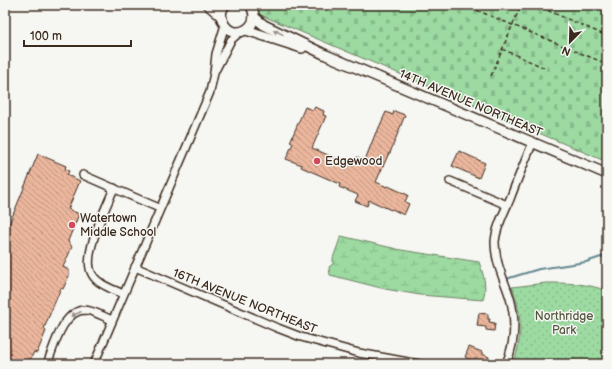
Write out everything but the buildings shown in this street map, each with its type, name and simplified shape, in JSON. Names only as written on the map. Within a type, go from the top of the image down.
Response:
[{"type":"main road","points":[[208,5],[221,16],[225,26]]},
{"type":"main road","points":[[221,16],[225,5]]},
{"type":"main road","points":[[243,31],[253,22],[254,17],[251,5]]},
{"type":"main road","name":"14TH AVENUE NORTHEAST","points":[[254,17],[264,25],[326,55],[607,174]]},
{"type":"main road","name":"14TH AVENUE NORTHEAST","points":[[225,26],[232,31],[243,31],[326,55]]},
{"type":"street","points":[[94,364],[159,208],[210,92],[216,54],[225,26]]},
{"type":"street","points":[[214,73],[231,40],[243,31]]},
{"type":"street","points":[[506,364],[512,344],[513,318],[510,298],[499,269],[495,244],[497,230],[533,142]]},
{"type":"street","points":[[82,174],[159,208]]},
{"type":"street","points":[[450,181],[507,205]]},
{"type":"street","points":[[114,188],[94,236],[89,258],[91,273],[102,284],[123,294]]},
{"type":"street","name":"16TH AVENUE NORTHEAST","points":[[135,267],[296,335],[393,362],[419,364]]},
{"type":"street","points":[[47,364],[64,324],[69,317],[76,312],[84,310],[112,320]]},
{"type":"path","points":[[464,5],[607,64]]},
{"type":"path","points":[[491,76],[521,5]]},
{"type":"path","points":[[535,5],[607,36]]},
{"type":"path","points":[[601,5],[607,8]]},
{"type":"path","points":[[502,48],[545,68]]},
{"type":"green space","points":[[256,5],[607,5],[607,162],[254,12]]},
{"type":"green space","points":[[341,236],[401,250],[479,262],[485,290],[483,300],[420,295],[385,289],[330,275],[329,267],[333,264],[333,258]]},
{"type":"green space","name":"Northridge Park","points":[[546,283],[570,283],[600,288],[607,291],[607,364],[513,364],[520,335],[520,326],[518,306],[512,287]]},
{"type":"waterway","points":[[506,279],[539,269],[586,262],[607,255]]},
{"type":"place","name":"Edgewood","points":[[317,161]]},
{"type":"place","name":"Watertown Middle School","points":[[72,225]]}]
